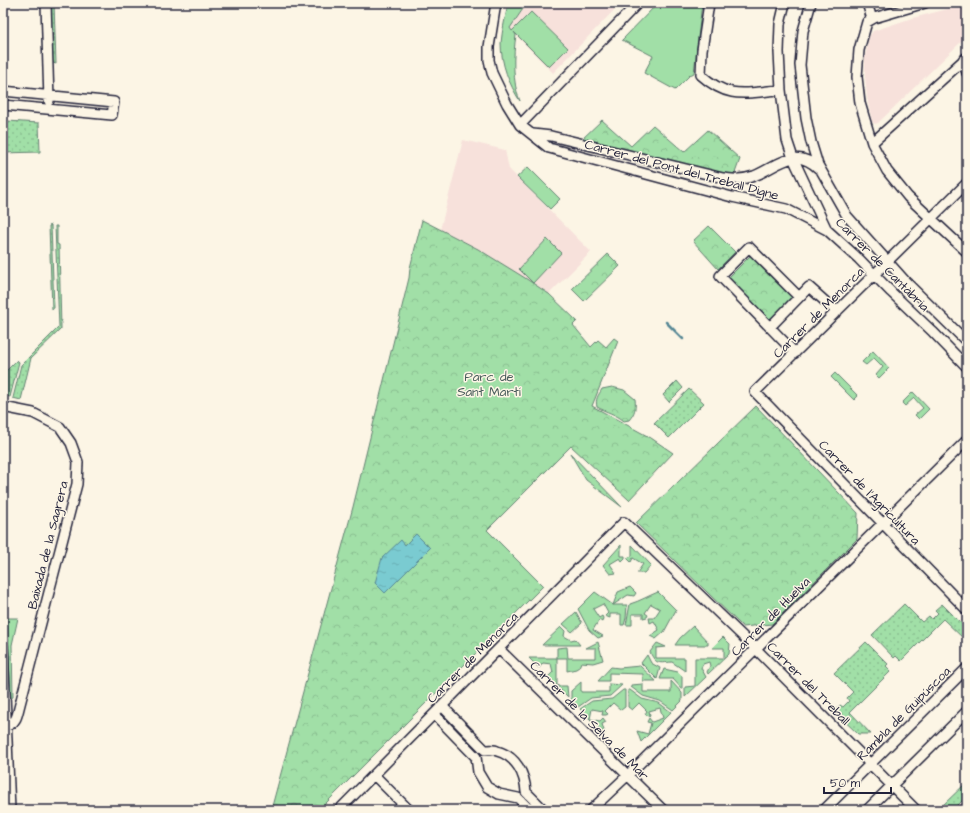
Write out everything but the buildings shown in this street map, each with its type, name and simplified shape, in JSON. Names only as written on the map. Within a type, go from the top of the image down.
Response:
[{"type":"street","points":[[46,3],[49,108]]},
{"type":"street","name":"Carrer del Pont del Treball Digne","points":[[496,3],[489,47],[489,60],[492,72],[498,88],[520,125],[549,148],[732,197],[786,209],[827,230]]},
{"type":"street","points":[[520,125],[638,3]]},
{"type":"street","points":[[709,3],[701,63],[701,75],[709,82],[734,94],[781,90]]},
{"type":"street","name":"Carrer de Cantàbria","points":[[785,3],[780,24],[779,39],[781,90],[788,144],[793,158],[827,230],[859,259],[967,367]]},
{"type":"street","name":"Carrer de Cantàbria","points":[[812,3],[803,31],[800,65],[807,124],[821,172],[847,216],[889,261],[906,282],[967,342]]},
{"type":"street","points":[[867,3],[872,19]]},
{"type":"street","points":[[925,3],[896,7],[867,22],[859,50],[857,77],[860,103],[872,144],[888,170],[908,197],[967,252]]},
{"type":"street","points":[[872,144],[965,59]]},
{"type":"street","points":[[965,59],[967,73]]},
{"type":"street","points":[[3,91],[114,102],[112,115],[49,108],[3,105]]},
{"type":"street","name":"Carrer del Pont del Treball Digne","points":[[531,134],[551,136],[734,180],[748,178],[777,163],[793,158]]},
{"type":"street","points":[[777,163],[786,150],[788,144]]},
{"type":"street","points":[[793,158],[801,158],[811,162],[821,172]]},
{"type":"street","name":"Carrer de Menorca","points":[[755,392],[967,183]]},
{"type":"street","points":[[795,353],[720,276],[749,247],[799,297]]},
{"type":"street","points":[[770,327],[808,287],[837,312]]},
{"type":"street","name":"Carrer de l'Agricultura","points":[[755,392],[967,610]]},
{"type":"street","name":"Baixada de la Sagrera","points":[[3,407],[33,413],[60,427],[72,443],[78,462],[77,484],[19,708],[14,722],[7,726]]},
{"type":"street","name":"Carrer de Huelva","points":[[591,810],[967,440]]},
{"type":"street","name":"Carrer de Menorca","points":[[339,810],[624,522]]},
{"type":"street","name":"Carrer del Treball","points":[[624,522],[756,649],[892,786]]},
{"type":"street","points":[[3,647],[10,810]]},
{"type":"street","name":"Carrer de la Selva de Mar","points":[[499,649],[663,810]]},
{"type":"street","name":"Rambla de Guipúscoa","points":[[824,810],[967,668]]},
{"type":"street","points":[[442,706],[485,750],[497,750],[511,758],[522,772],[526,792],[544,810]]},
{"type":"street","points":[[867,810],[967,711]]},
{"type":"street","points":[[434,714],[476,757],[478,772],[487,787],[499,794],[518,798],[530,810]]},
{"type":"street","points":[[374,775],[409,810]]},
{"type":"street","points":[[892,786],[916,810]]},
{"type":"shaded area","points":[[527,3],[621,3],[553,73],[510,29]]},
{"type":"shaded area","points":[[967,4],[967,36],[878,123],[875,124],[872,122],[867,98],[865,57],[869,37],[873,31],[909,19]]},
{"type":"shaded area","points":[[463,140],[505,150],[509,169],[591,252],[549,294],[478,249],[440,230]]},
{"type":"green space","points":[[50,3],[54,3],[56,64],[53,63]]},
{"type":"green space","points":[[508,3],[527,3],[510,28],[512,31],[531,12],[568,48],[549,67],[514,32],[516,35],[514,51],[514,77],[517,94],[520,101],[506,74],[501,51]]},
{"type":"green space","points":[[658,3],[702,3],[694,73],[675,90],[644,73],[653,56],[622,40]]},
{"type":"green space","points":[[602,120],[631,146],[653,125],[684,152],[708,130],[740,159],[735,173],[728,175],[581,140]]},
{"type":"green space","points":[[7,121],[39,123],[40,152],[3,153],[3,125]]},
{"type":"green space","points":[[528,167],[560,199],[550,209],[517,177]]},
{"type":"green space","name":"Parc de Sant Martí","points":[[422,220],[478,249],[549,294],[577,321],[573,325],[591,347],[598,340],[606,347],[614,338],[618,341],[592,406],[651,438],[673,453],[629,500],[571,446],[487,530],[543,586],[319,810],[271,810],[353,507]]},
{"type":"green space","points":[[51,225],[54,308],[52,309],[49,226]]},
{"type":"green space","points":[[55,226],[57,226],[57,244],[59,245],[61,329],[31,358],[21,400],[13,398],[21,365],[59,327]]},
{"type":"green space","points":[[709,226],[735,252],[718,269],[693,241]]},
{"type":"green space","points":[[547,239],[561,253],[533,283],[519,269]]},
{"type":"green space","points":[[608,254],[620,266],[584,301],[572,289]]},
{"type":"green space","points":[[752,254],[793,296],[770,319],[728,278]]},
{"type":"green space","points":[[873,351],[889,368],[879,378],[876,375],[883,367],[874,358],[866,365],[862,362]]},
{"type":"green space","points":[[17,360],[19,362],[10,397],[3,395],[3,374]]},
{"type":"green space","points":[[835,373],[858,396],[854,400],[831,377]]},
{"type":"green space","points":[[677,381],[683,388],[669,402],[663,395]]},
{"type":"green space","points":[[612,387],[624,390],[635,399],[635,410],[629,420],[624,421],[597,407],[596,404],[598,396],[602,389]]},
{"type":"green space","points":[[689,389],[704,403],[669,438],[654,423]]},
{"type":"green space","points":[[913,392],[929,409],[919,419],[915,415],[923,408],[914,398],[905,406],[902,403]]},
{"type":"green space","points":[[756,406],[858,513],[857,539],[772,624],[743,627],[636,523]]},
{"type":"green space","points":[[570,453],[619,504],[622,507],[586,480]]},
{"type":"green space","points":[[621,545],[621,556],[625,556],[625,558],[622,561],[620,558],[610,564],[616,573],[610,574],[603,565]]},
{"type":"green space","points":[[632,545],[651,565],[644,573],[637,573],[643,564],[633,558],[631,562],[627,558],[632,556]]},
{"type":"green space","points":[[630,587],[636,593],[634,596],[628,595],[613,605],[618,592]]},
{"type":"green space","points":[[595,592],[613,605],[627,605],[624,625],[621,625],[621,614],[610,614],[610,618],[605,616],[608,613],[603,604],[593,609],[599,618],[602,616],[603,618],[602,622],[599,620],[593,630],[603,636],[598,638],[589,630],[578,609]]},
{"type":"green space","points":[[658,592],[676,610],[664,632],[656,639],[650,636],[659,630],[654,621],[650,623],[649,618],[654,618],[660,609],[651,604],[645,613],[648,615],[647,617],[643,618],[643,614],[632,614],[632,625],[626,625],[630,604]]},
{"type":"green space","points":[[904,604],[922,622],[929,616],[932,619],[938,613],[935,610],[942,604],[965,627],[965,640],[943,619],[901,661],[896,656],[894,658],[872,635]]},
{"type":"green space","points":[[576,612],[582,623],[572,632],[563,624]]},
{"type":"green space","points":[[7,618],[18,618],[12,645],[13,697],[11,698]]},
{"type":"green space","points":[[693,626],[708,642],[708,645],[675,645],[680,638]]},
{"type":"green space","points":[[561,627],[565,631],[564,636],[571,640],[575,639],[580,645],[542,645]]},
{"type":"green space","points":[[723,637],[730,644],[729,654],[708,674],[707,672],[710,666],[709,662],[703,664],[701,668],[706,677],[685,697],[685,687],[695,686],[695,658],[724,658],[724,648],[712,648]]},
{"type":"green space","points":[[598,642],[603,660],[593,663],[581,662],[579,667],[576,669],[567,671],[567,658],[557,658],[557,648],[567,647],[568,658],[596,658],[596,648],[586,648]]},
{"type":"green space","points":[[866,642],[888,664],[886,666],[891,671],[850,712],[871,734],[858,734],[834,711],[840,705],[843,707],[849,701],[847,698],[853,692],[834,673]]},
{"type":"green space","points":[[657,643],[666,647],[656,648],[656,658],[685,658],[685,671],[672,662],[661,663],[654,659],[650,652]]},
{"type":"green space","points":[[647,655],[651,663],[660,668],[657,679],[641,663]]},
{"type":"green space","points":[[529,658],[557,658],[557,686],[548,677],[553,672],[551,664],[543,663],[539,668]]},
{"type":"green space","points":[[640,666],[656,681],[643,681],[643,674],[609,673],[609,681],[598,681],[611,667],[619,668]]},
{"type":"green space","points":[[664,669],[678,672],[682,676],[682,689],[673,679],[660,679]]},
{"type":"green space","points":[[671,681],[682,693],[682,701],[673,710],[660,701],[643,696],[631,687],[631,685],[643,684],[643,692],[671,692]]},
{"type":"green space","points":[[581,682],[581,692],[609,692],[609,684],[622,685],[610,696],[591,698],[578,707],[571,700],[571,691]]},
{"type":"green space","points":[[557,686],[567,686],[568,697]]},
{"type":"green space","points":[[625,690],[625,707],[621,710],[613,703],[605,711],[608,714],[606,715],[602,715],[603,711],[592,709],[590,719],[580,709],[592,701],[612,699]]},
{"type":"green space","points":[[628,690],[642,699],[659,703],[671,712],[641,742],[637,731],[648,734],[651,723],[647,722],[649,718],[652,722],[663,718],[660,708],[649,711],[649,716],[645,714],[647,711],[639,703],[632,710],[628,707]]},
{"type":"green space","points":[[603,718],[606,722],[602,724],[605,734],[590,719],[600,721]]},
{"type":"green space","points":[[967,782],[967,803],[963,800],[953,810],[946,810],[942,806]]},
{"type":"water","points":[[416,534],[430,548],[385,593],[375,583],[382,558],[401,540],[405,545]]},
{"type":"waterway","points":[[666,322],[683,339]]}]
